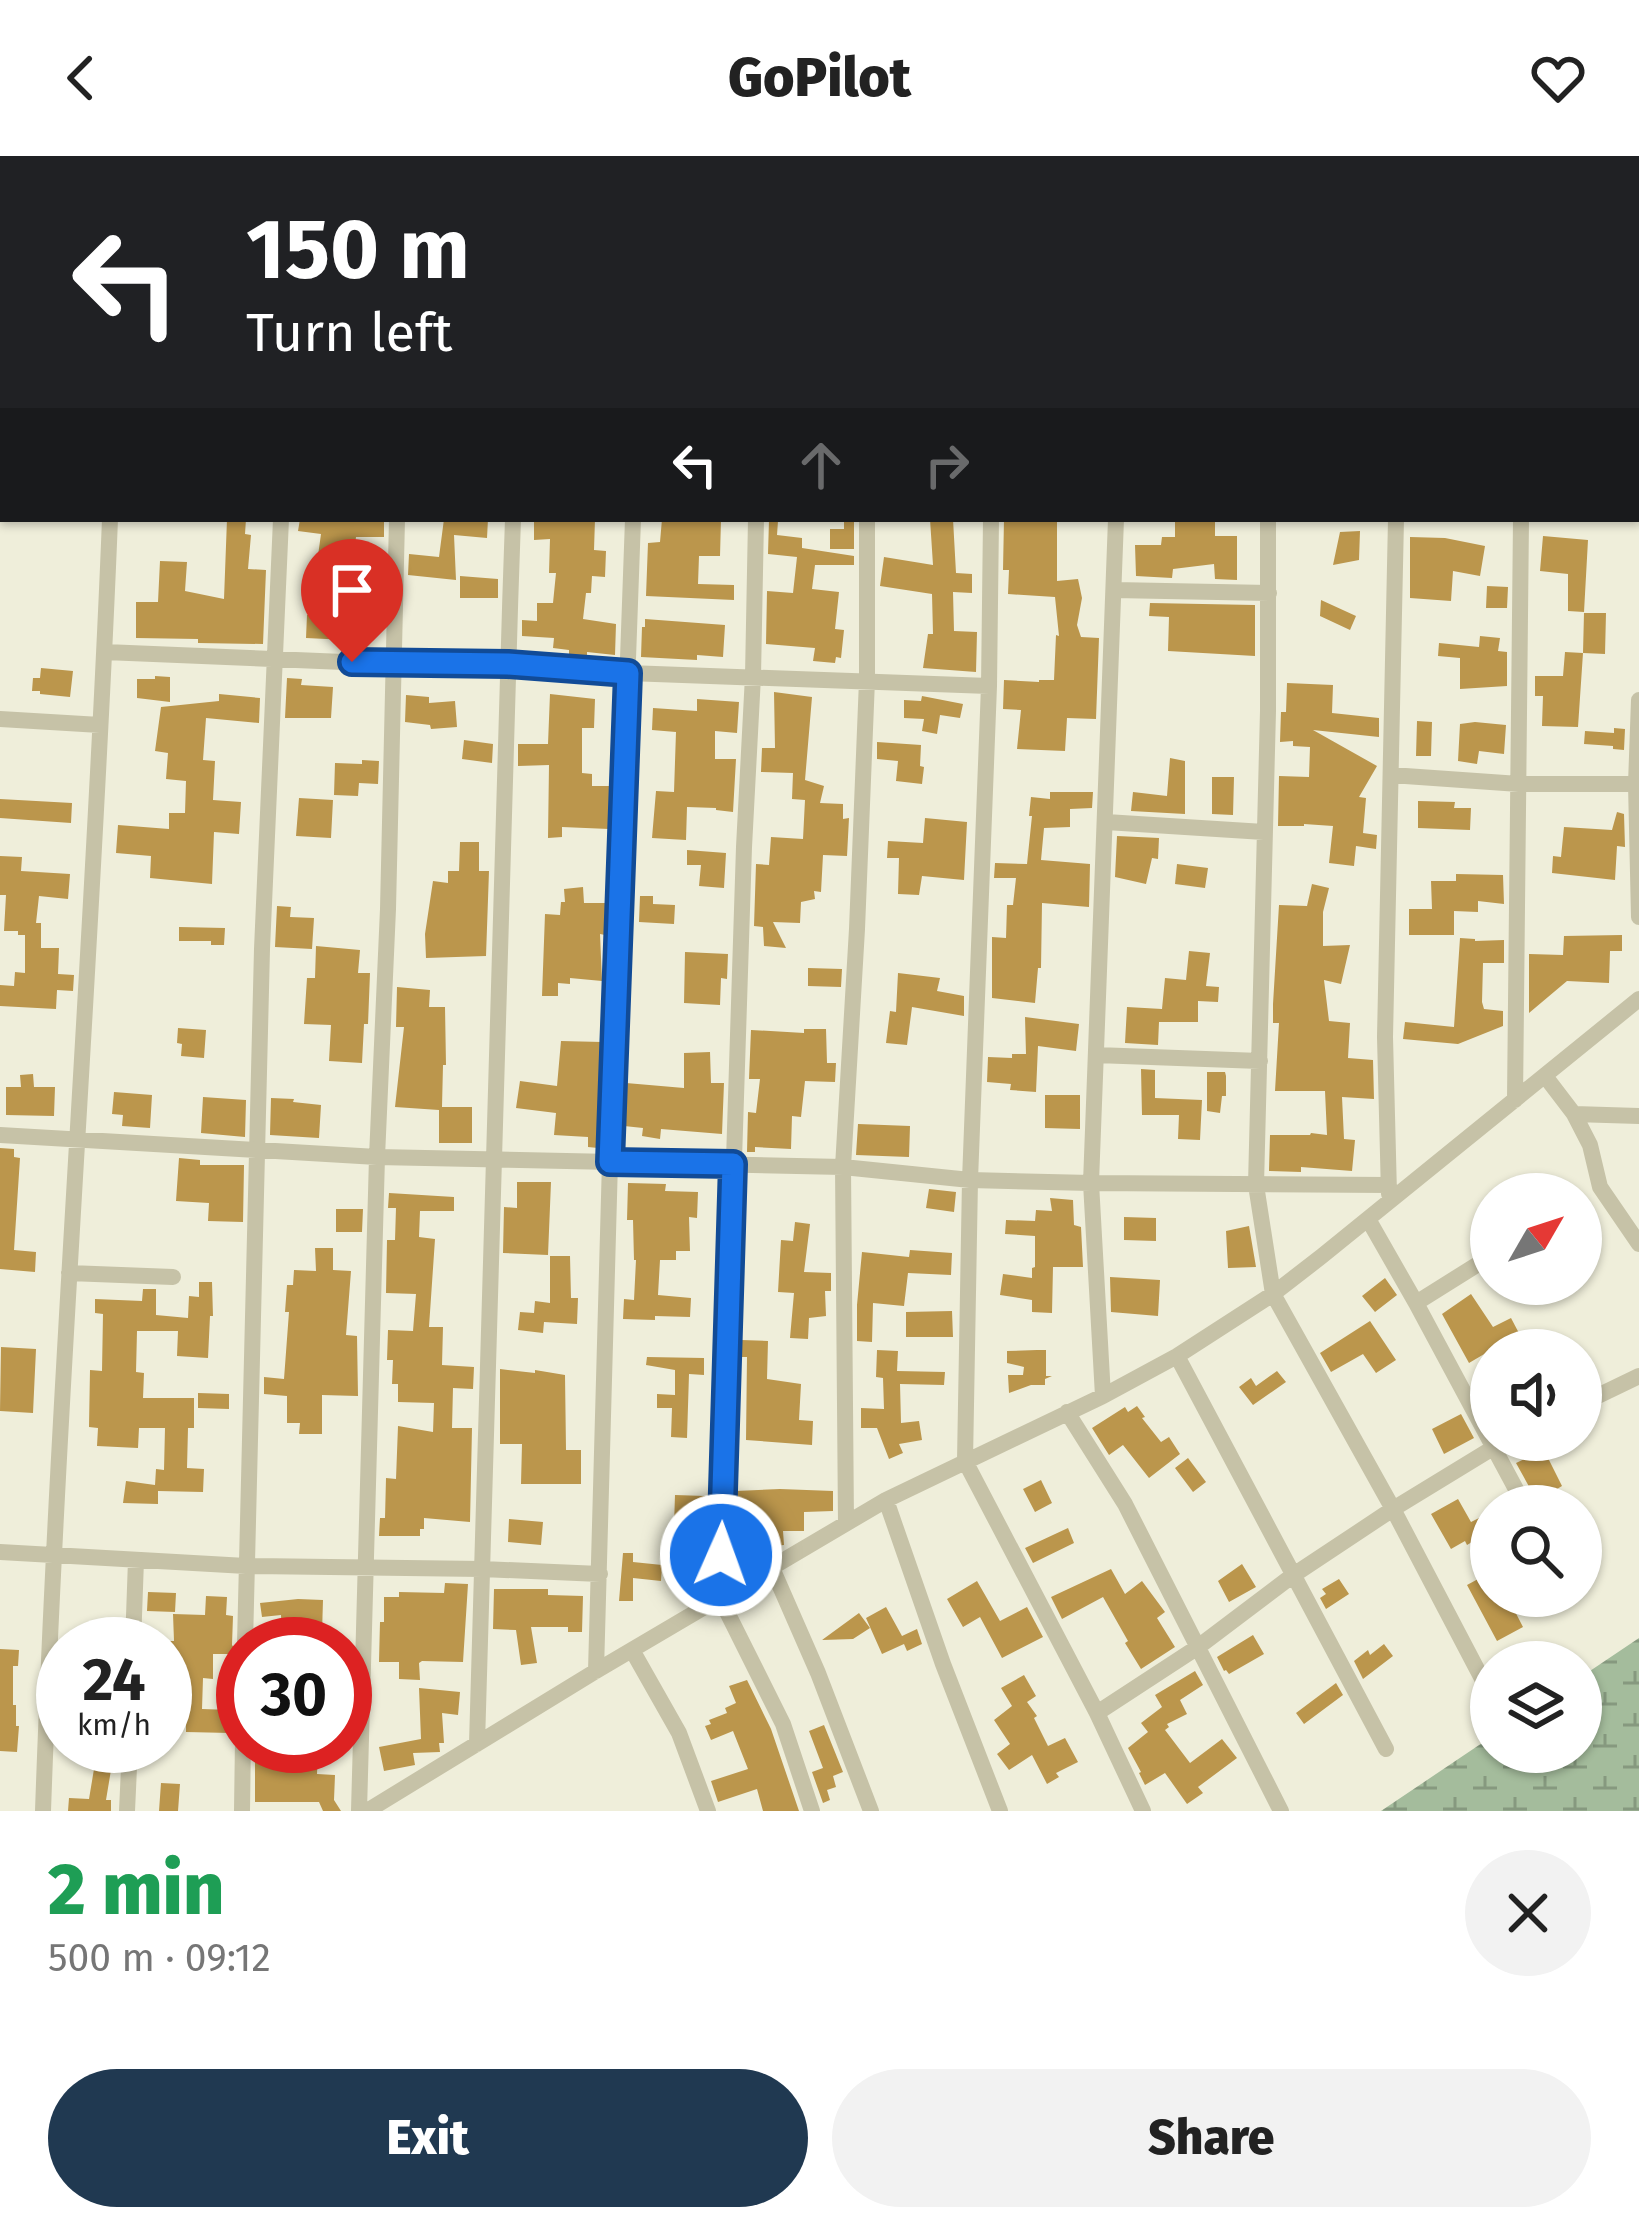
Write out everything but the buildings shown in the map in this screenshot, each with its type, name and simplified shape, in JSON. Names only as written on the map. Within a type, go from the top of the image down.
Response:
[{"type":"street","points":[[43,1811],[52,1555],[110,522]]},
{"type":"street","points":[[245,1617],[280,522]]},
{"type":"street","points":[[363,1811],[364,1569],[397,522]]},
{"type":"street","points":[[477,1744],[513,522]]},
{"type":"street","points":[[596,1671],[634,522]]},
{"type":"street","points":[[756,522],[720,1598],[783,1724],[812,1811]]},
{"type":"street","points":[[846,1523],[843,1167],[867,680],[868,522]]},
{"type":"street","points":[[991,522],[965,1461],[1144,1811]]},
{"type":"street","points":[[1103,1396],[1091,1184],[1116,522]]},
{"type":"street","points":[[1268,522],[1256,1185],[1274,1294],[1470,1655]]},
{"type":"street","points":[[1389,1193],[1385,1037],[1396,522]]},
{"type":"street","points":[[1515,1100],[1522,522]]},
{"type":"street","points":[[1114,590],[1269,593]]},
{"type":"street","points":[[105,652],[988,686]]},
{"type":"street","points":[[1639,700],[1639,917]]},
{"type":"street","points":[[0,719],[100,725]]},
{"type":"street","points":[[1390,776],[1519,784],[1637,784]]},
{"type":"street","points":[[1106,822],[1264,832]]},
{"type":"street","points":[[363,1811],[886,1500],[1177,1356],[1274,1294],[1368,1219],[1389,1193],[1515,1100],[1639,999]]},
{"type":"street","points":[[1096,1055],[1259,1061]]},
{"type":"street","points":[[1545,1076],[1574,1114],[1590,1145],[1597,1173]]},
{"type":"street","points":[[1574,1114],[1639,1116]]},
{"type":"street","points":[[0,1136],[377,1157],[843,1167],[970,1180],[1256,1185],[1389,1193]]},
{"type":"street","points":[[1602,1190],[1639,1244]]},
{"type":"street","points":[[1368,1219],[1470,1393]]},
{"type":"street","points":[[1416,1303],[1470,1269]]},
{"type":"street","points":[[69,1273],[173,1277]]},
{"type":"street","points":[[1177,1356],[1386,1749]]},
{"type":"street","points":[[1602,1394],[1639,1376]]},
{"type":"street","points":[[1067,1412],[1126,1504],[1281,1811]]},
{"type":"street","points":[[1097,1713],[1198,1647],[1292,1576],[1471,1461]]},
{"type":"street","points":[[886,1500],[1000,1811]]},
{"type":"street","points":[[0,1552],[246,1566],[600,1574]]},
{"type":"street","points":[[134,1617],[136,1560]]},
{"type":"street","points":[[772,1568],[872,1811]]},
{"type":"street","points":[[632,1650],[679,1733],[708,1811]]},
{"type":"street","points":[[127,1811],[129,1773]]},
{"type":"street","points":[[242,1811],[243,1773]]},
{"type":"green space","points":[[1639,1638],[1639,1811],[1381,1811],[1470,1751],[1470,1773],[1602,1773],[1602,1663]]},
{"type":"route","points":[[352,662],[508,664],[628,673],[610,1162],[733,1164],[721,1555]]}]
